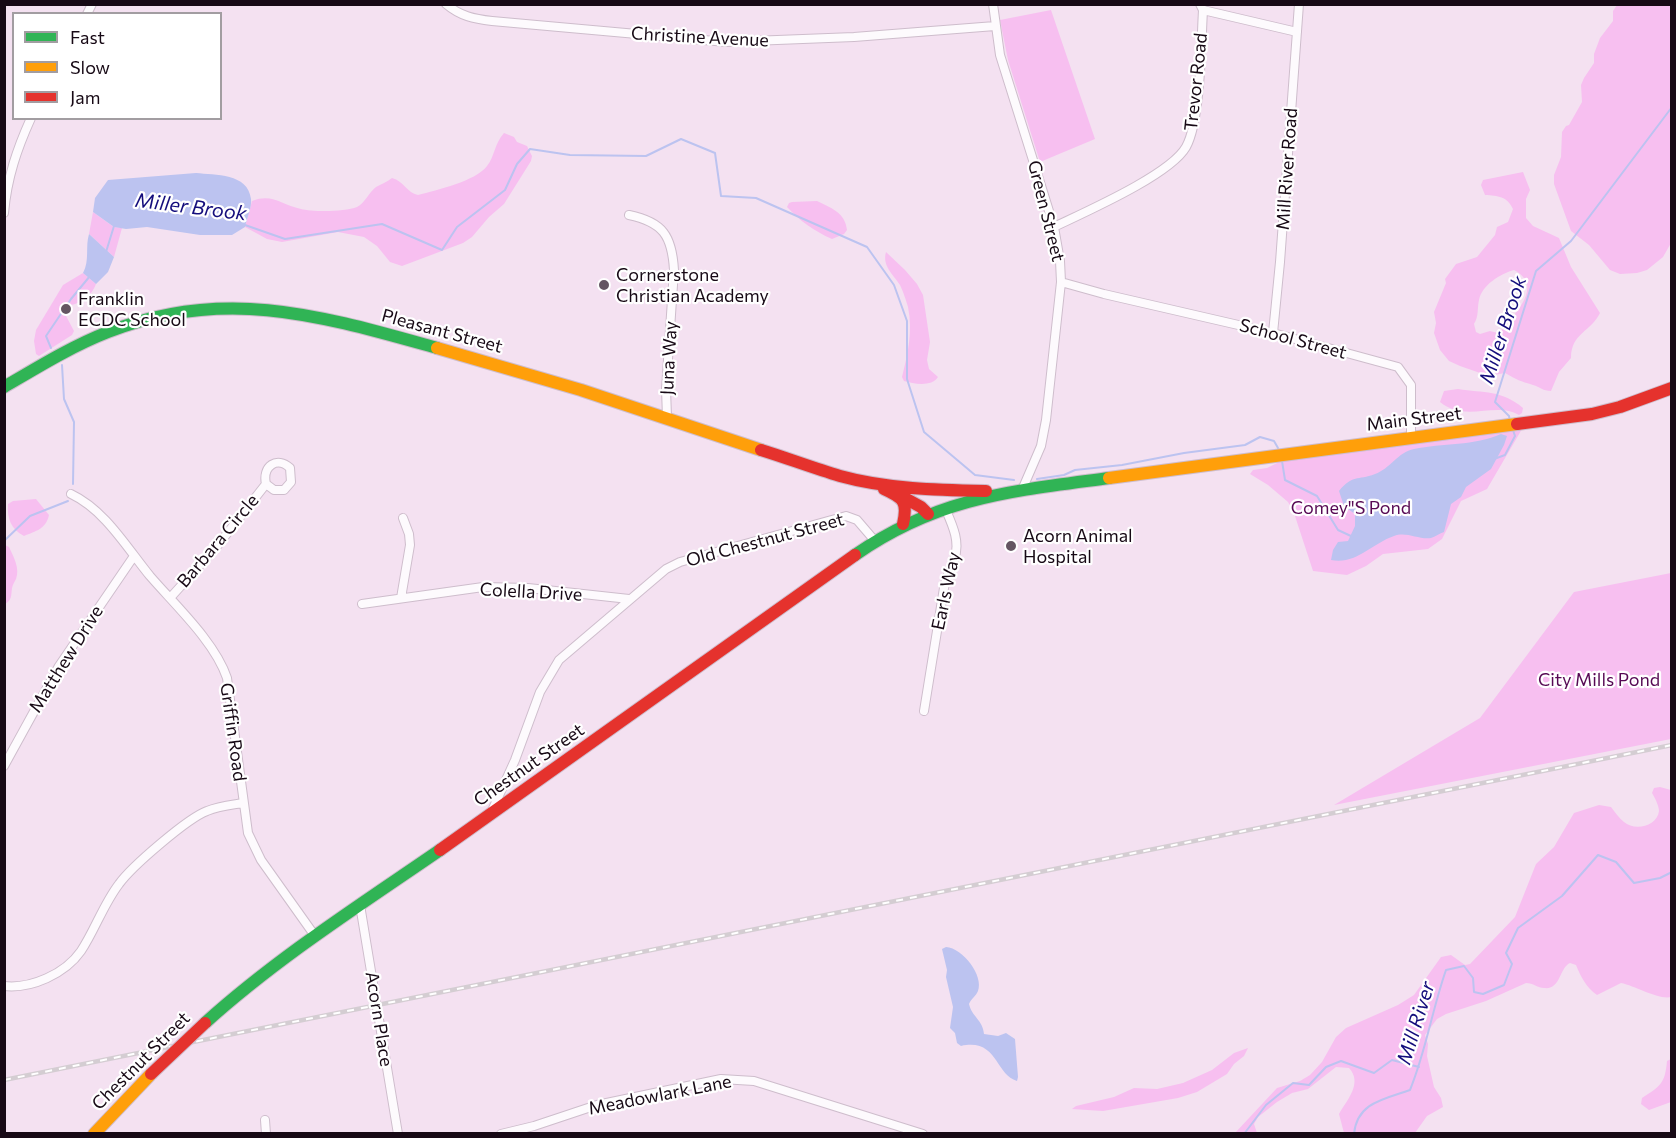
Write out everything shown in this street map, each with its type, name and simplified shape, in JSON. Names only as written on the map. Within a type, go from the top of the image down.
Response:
[{"type":"main road","name":"Pleasant Street","points":[[4,387],[72,346],[111,329],[173,313],[203,309],[259,308],[289,311],[477,357],[560,382],[840,476],[871,484],[921,507],[937,510]]},
{"type":"main road","name":"Main Street","points":[[1022,490],[1592,414],[1620,407],[1671,388]]},
{"type":"main road","name":"Pleasant Street","points":[[871,484],[915,489],[1003,492]]},
{"type":"main road","points":[[915,489],[926,496],[937,510]]},
{"type":"main road","name":"Chestnut Street","points":[[94,1134],[151,1074],[234,997],[315,936],[875,541],[903,524],[937,510],[1003,492],[1022,490]]},
{"type":"main road","points":[[897,494],[903,499],[907,508],[903,524]]},
{"type":"street","name":"Christine Avenue","points":[[446,4],[454,11],[471,18],[492,21],[726,42],[902,34],[995,26]]},
{"type":"street","name":"Green Street","points":[[993,4],[1000,56],[1054,227],[1060,261],[1061,282],[1046,420],[1041,446],[1022,490]]},
{"type":"street","name":"Mill River Road","points":[[1273,333],[1299,4]]},
{"type":"street","points":[[1201,7],[1297,32]]},
{"type":"street","name":"Trevor Road","points":[[1054,227],[1153,176],[1184,151],[1192,131],[1198,97],[1201,7]]},
{"type":"street","points":[[4,213],[8,181],[15,156],[30,120]]},
{"type":"street","name":"Juna Way","points":[[629,215],[645,219],[665,232],[673,254],[674,270],[666,389],[667,417]]},
{"type":"street","name":"School Street","points":[[1061,282],[1273,333],[1398,367],[1411,385],[1411,438]]},
{"type":"street","name":"Barbara Circle","points":[[170,598],[206,559],[266,484]]},
{"type":"street","name":"Griffin Road","points":[[71,494],[95,511],[206,642],[223,668],[227,678],[248,833],[256,852],[315,936]]},
{"type":"street","name":"Earls Way","points":[[924,711],[946,576],[955,558],[957,541],[952,523],[937,510]]},
{"type":"street","name":"Old Chestnut Street","points":[[491,814],[515,760],[540,692],[559,660],[666,569],[680,562],[846,516],[857,520],[875,541]]},
{"type":"street","points":[[401,598],[410,545],[403,518]]},
{"type":"street","name":"Matthew Drive","points":[[4,766],[59,666],[134,556]]},
{"type":"street","name":"Colella Drive","points":[[362,604],[483,587],[528,588],[629,599]]},
{"type":"street","points":[[4,986],[22,986],[43,980],[70,963],[79,954],[111,895],[131,870],[195,817],[213,808],[243,804]]},
{"type":"street","name":"Acorn Place","points":[[360,905],[398,1134]]},
{"type":"street","name":"Meadowlark Lane","points":[[501,1134],[605,1103],[721,1079],[754,1081],[922,1134]]},
{"type":"street","points":[[265,1120],[266,1134]]},
{"type":"green space","points":[[1617,5],[1672,5],[1671,243],[1663,257],[1647,270],[1620,274],[1610,270],[1589,245],[1571,231],[1554,184],[1554,175],[1561,157],[1562,132],[1569,125],[1582,102],[1581,85],[1594,63],[1594,54],[1600,38],[1613,21],[1613,11]]},
{"type":"green space","points":[[1051,10],[1095,139],[1040,162],[1008,60],[1000,20]]},
{"type":"green space","points":[[504,133],[527,146],[532,156],[504,204],[472,237],[463,243],[402,266],[390,262],[377,246],[364,237],[338,232],[282,242],[267,239],[245,227],[252,201],[259,199],[271,199],[306,210],[337,211],[357,207],[376,187],[392,178],[418,195],[456,184],[474,176],[487,166]]},
{"type":"green space","points":[[1523,172],[1530,190],[1526,199],[1526,218],[1533,226],[1559,238],[1571,267],[1600,313],[1592,325],[1574,343],[1571,358],[1559,372],[1551,391],[1505,373],[1483,374],[1449,361],[1440,350],[1434,333],[1436,323],[1434,312],[1446,283],[1445,279],[1456,264],[1477,257],[1495,235],[1497,227],[1508,222],[1513,209],[1505,199],[1485,195],[1481,185],[1483,180]],"holes":[[[1514,270],[1523,276],[1527,284],[1524,299],[1502,330],[1498,333],[1490,331],[1480,334],[1476,332],[1474,324],[1479,300],[1488,285],[1503,274]]]},
{"type":"green space","points":[[817,201],[840,215],[846,224],[847,230],[844,234],[832,239],[825,236],[797,217],[787,207],[792,202]]},
{"type":"green space","points":[[93,212],[114,227],[122,228],[114,257],[89,234]]},
{"type":"green space","points":[[886,252],[905,270],[923,295],[930,342],[927,360],[929,369],[938,377],[932,382],[913,383],[904,381],[902,377],[909,342],[908,307],[901,287],[887,266]]},
{"type":"green space","points":[[83,273],[96,284],[86,298],[71,305],[65,314],[74,331],[72,335],[39,356],[36,354],[34,341],[36,330],[63,285]]},
{"type":"green space","points":[[1458,389],[1508,398],[1523,408],[1522,413],[1519,415],[1500,410],[1460,411],[1440,402],[1444,391]]},
{"type":"green space","name":"Comey\"S Pond","points":[[1522,429],[1487,489],[1461,501],[1442,539],[1428,549],[1383,554],[1347,575],[1313,571],[1294,513],[1288,502],[1268,485],[1250,474],[1253,470],[1267,468],[1277,463],[1276,461]]},
{"type":"green space","points":[[36,499],[49,515],[48,520],[40,529],[24,536],[11,523],[8,504],[13,501]]},
{"type":"green space","points":[[5,545],[9,547],[17,571],[11,598],[5,604]]},
{"type":"green space","name":"City Mills Pond","points":[[1671,573],[1671,739],[1334,805],[1480,718],[1574,592]]},
{"type":"green space","points":[[1654,788],[1671,790],[1671,997],[1660,996],[1621,983],[1597,995],[1584,982],[1576,965],[1570,963],[1554,986],[1550,988],[1526,983],[1437,1019],[1425,1035],[1434,1087],[1441,1098],[1443,1107],[1427,1116],[1415,1133],[1344,1133],[1339,1114],[1352,1091],[1354,1080],[1349,1068],[1336,1067],[1308,1089],[1292,1093],[1258,1117],[1254,1124],[1257,1133],[1235,1133],[1277,1088],[1300,1081],[1310,1075],[1322,1062],[1336,1037],[1346,1028],[1398,1005],[1414,995],[1441,957],[1451,955],[1465,965],[1470,964],[1515,917],[1536,864],[1554,847],[1574,813],[1599,805],[1611,807],[1628,825],[1645,826],[1654,821],[1659,811],[1652,793]]},
{"type":"green space","points":[[1248,1048],[1244,1056],[1227,1074],[1197,1092],[1178,1098],[1103,1111],[1072,1109],[1114,1097],[1134,1088],[1157,1089],[1183,1083],[1212,1070],[1234,1053]]},
{"type":"green space","points":[[1671,1059],[1671,1102],[1649,1110],[1641,1104],[1642,1098],[1661,1083],[1667,1061]]},
{"type":"water","points":[[196,173],[221,175],[244,184],[249,190],[251,199],[245,227],[232,235],[200,235],[147,227],[126,229],[114,227],[93,212],[95,198],[108,180]]},
{"type":"water","points":[[89,234],[114,257],[108,272],[96,284],[83,273]]},
{"type":"water","points":[[1501,434],[1507,436],[1491,469],[1466,487],[1461,497],[1451,504],[1444,532],[1426,538],[1399,535],[1356,557],[1340,561],[1331,560],[1338,542],[1348,541],[1355,526],[1355,514],[1344,506],[1339,491],[1348,482],[1380,472],[1414,449],[1480,441]]},
{"type":"water","points":[[946,947],[959,952],[975,971],[978,978],[978,991],[969,1004],[982,1025],[984,1034],[998,1036],[1006,1033],[1015,1039],[1017,1081],[1004,1072],[995,1058],[982,1047],[961,1046],[957,1043],[955,1033],[950,1028],[953,1007],[942,949]]},
{"type":"waterway","name":"Miller Brook","points":[[1510,421],[1509,416],[1495,402],[1536,271],[1571,241],[1672,107]]},
{"type":"waterway","name":"Miller Brook","points":[[245,225],[285,239],[382,224],[442,250],[457,227],[505,190],[517,164],[530,149],[570,155],[646,156],[681,139],[715,153],[721,196],[756,198],[867,247],[894,285],[907,321],[907,379],[924,432],[975,475],[1014,480]]},
{"type":"waterway","name":"Miller Brook","points":[[106,252],[114,226]]},
{"type":"waterway","name":"Miller Brook","points":[[51,348],[46,336],[90,276]]},
{"type":"waterway","name":"Miller Brook","points":[[62,365],[64,399],[74,422],[73,484]]},
{"type":"waterway","name":"Miller Brook","points":[[1494,459],[1505,455],[1515,436],[1513,430]]},
{"type":"waterway","name":"Miller Brook","points":[[1037,479],[1064,475],[1075,470],[1122,465],[1184,453],[1245,445],[1260,437],[1274,441],[1278,448]]},
{"type":"waterway","name":"Miller Brook","points":[[1282,461],[1285,480],[1317,496],[1338,530],[1353,537]]},
{"type":"waterway","name":"Miller Brook","points":[[4,541],[30,516],[68,501]]},
{"type":"waterway","name":"Mill River","points":[[1354,1134],[1356,1123],[1366,1108],[1382,1099],[1410,1090],[1446,970],[1464,966],[1473,978],[1474,992],[1483,994],[1504,985],[1512,964],[1506,953],[1518,928],[1562,896],[1598,855],[1616,862],[1634,883],[1660,878],[1672,872]]},
{"type":"waterway","points":[[1244,1134],[1266,1105],[1293,1083],[1309,1085],[1326,1067],[1341,1061],[1374,1073],[1392,1060],[1419,1067]]},
{"type":"railway","points":[[4,1080],[1672,745]]},
{"type":"traffic: fast","points":[[4,387],[68,350],[108,332],[151,318],[193,311],[233,308],[313,317],[437,348]]},
{"type":"traffic: fast","points":[[855,555],[916,520],[946,509],[1008,493],[1109,478]]},
{"type":"traffic: fast","points":[[205,1023],[290,954],[440,850]]},
{"type":"traffic: slow","points":[[437,348],[581,390],[761,450]]},
{"type":"traffic: slow","points":[[1109,478],[1517,424]]},
{"type":"traffic: slow","points":[[94,1134],[151,1074]]},
{"type":"traffic: jam","points":[[1517,424],[1592,414],[1620,407],[1672,388]]},
{"type":"traffic: jam","points":[[761,450],[840,476],[876,484],[986,491]]},
{"type":"traffic: jam","points":[[884,489],[896,495],[903,502],[905,511],[903,524]]},
{"type":"traffic: jam","points":[[901,496],[921,507],[928,514]]},
{"type":"traffic: jam","points":[[440,850],[855,555]]},
{"type":"traffic: jam","points":[[151,1074],[205,1023]]},
{"type":"place","name":"Cornerstone Christian Academy","points":[[604,285]]},
{"type":"place","name":"Franklin ECDC School","points":[[66,309]]},
{"type":"place","name":"Acorn Animal Hospital","points":[[1011,546]]}]
